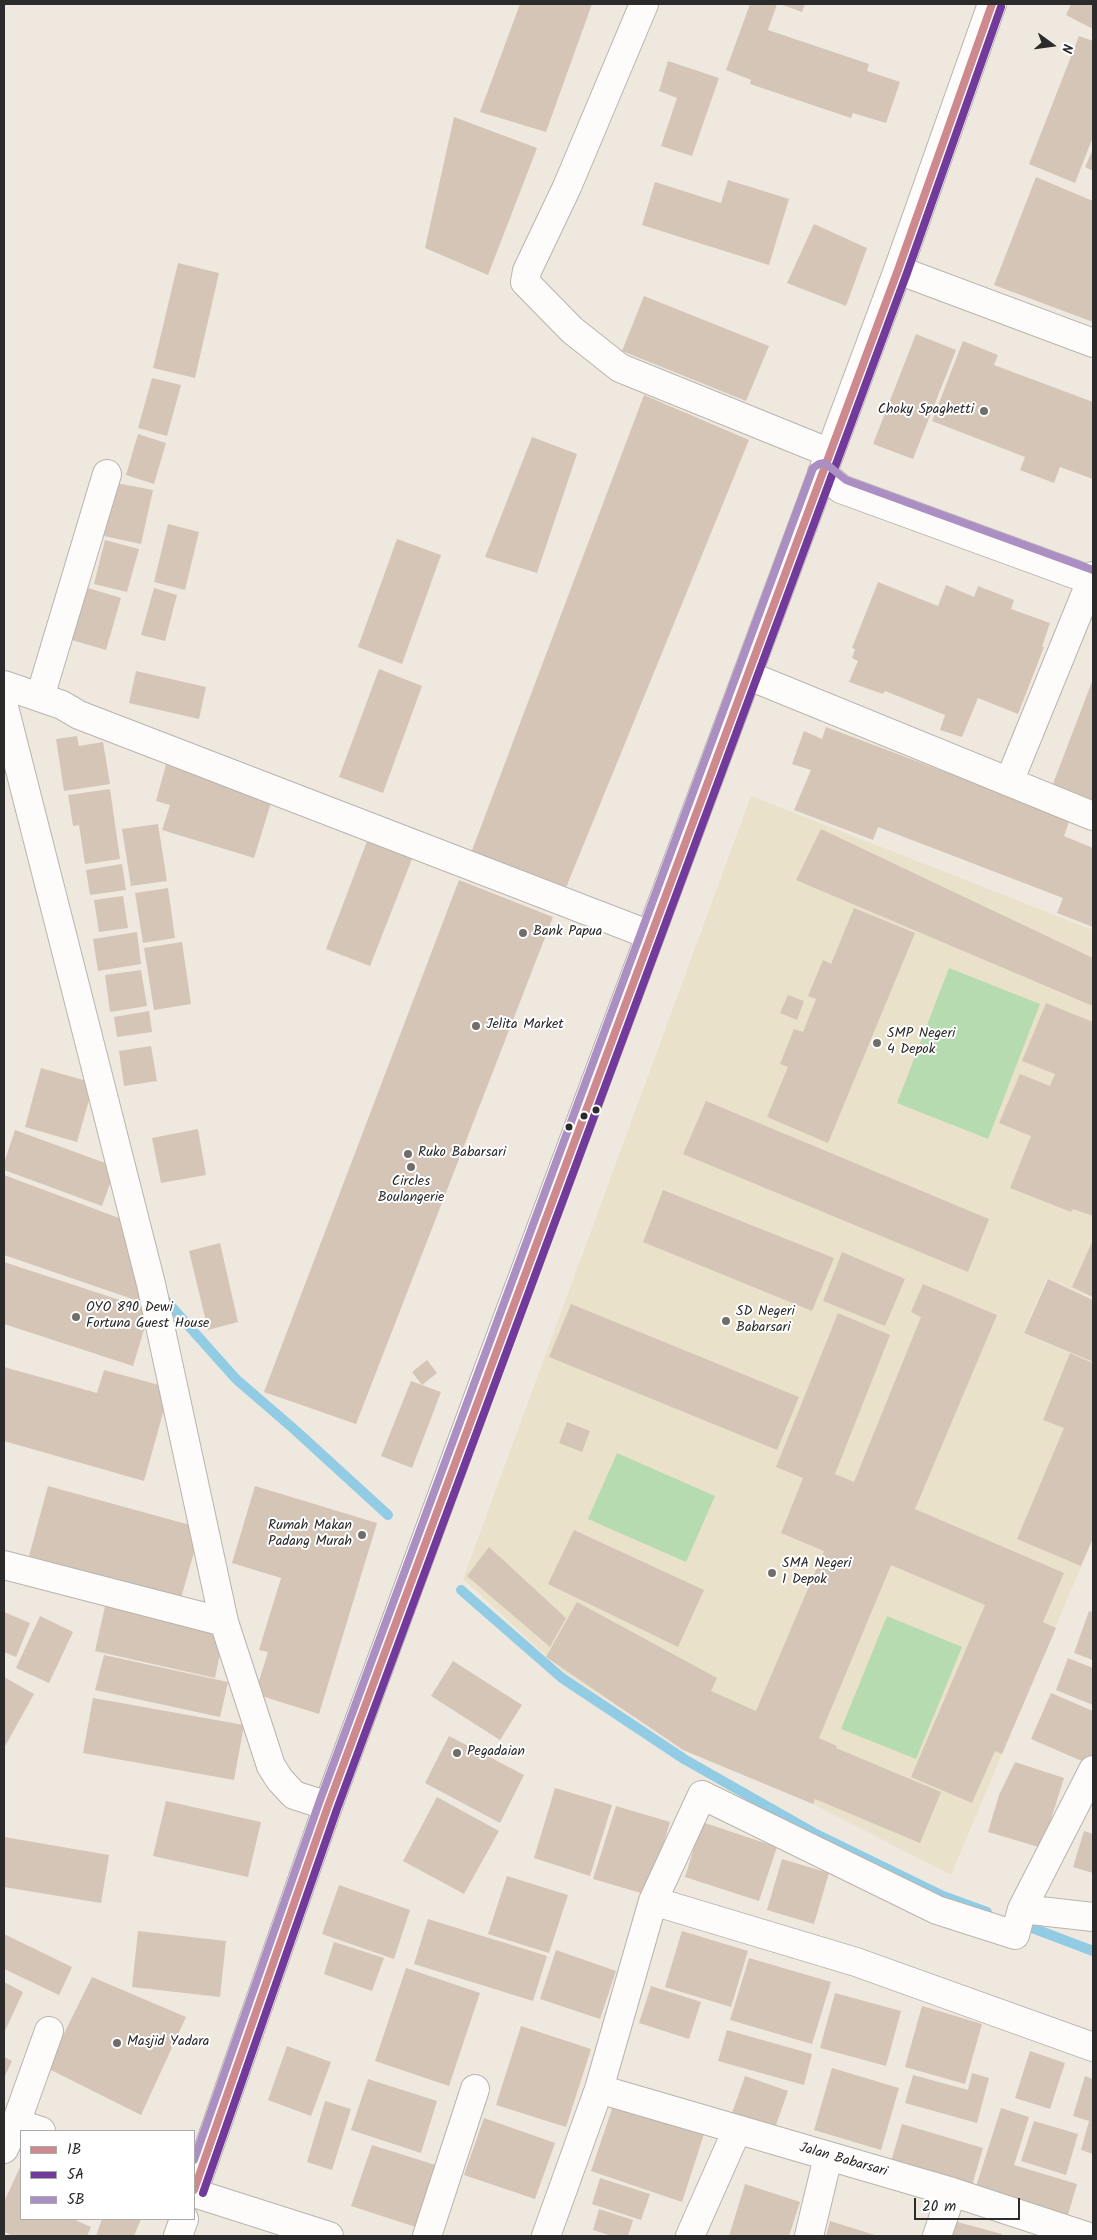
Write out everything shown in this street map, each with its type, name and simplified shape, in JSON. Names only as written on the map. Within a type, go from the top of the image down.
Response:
[{"type":"street","points":[[644,4],[567,187],[527,271],[525,282],[572,330],[620,368],[847,474],[1093,576],[1009,782]]},
{"type":"street","points":[[195,2183],[328,1806],[898,270],[992,4]]},
{"type":"street","points":[[898,270],[1093,343]]},
{"type":"street","points":[[40,697],[107,474]]},
{"type":"street","points":[[747,676],[1093,816]]},
{"type":"street","points":[[4,685],[62,705],[79,715],[650,935]]},
{"type":"street","points":[[4,707],[151,1284],[224,1622],[271,1766],[280,1780],[294,1795],[328,1806]]},
{"type":"street","points":[[4,1565],[224,1622]]},
{"type":"street","points":[[546,2236],[599,2089],[653,1901],[702,1795],[937,1910],[1015,1936],[1022,1910],[1093,1770]]},
{"type":"street","points":[[653,1901],[856,1962],[1093,2047]]},
{"type":"street","points":[[1022,1910],[1093,1917]]},
{"type":"street","points":[[29,2127],[49,2031]]},
{"type":"street","points":[[426,2236],[475,2089]]},
{"type":"street","name":"Jalan Babarsari","points":[[599,2089],[952,2192],[1086,2236]]},
{"type":"street","points":[[690,2236],[737,2130]]},
{"type":"street","points":[[4,2149],[20,2135]]},
{"type":"street","points":[[809,2236],[828,2156]]},
{"type":"street","points":[[195,2186],[329,2236]]},
{"type":"street","points":[[937,2236],[952,2192]]},
{"type":"street","points":[[178,2236],[184,2220]]},
{"type":"shaded area","points":[[751,796],[1093,930],[1093,1298],[1047,1278],[1023,1333],[1093,1363],[1093,1538],[951,1875],[813,1804],[683,1749],[564,1672],[463,1579]]},
{"type":"green space","points":[[949,968],[1040,1004],[988,1139],[897,1103]]},
{"type":"green space","points":[[617,1453],[715,1496],[686,1562],[588,1519]]},
{"type":"green space","points":[[887,1616],[962,1647],[916,1759],[841,1729]]},
{"type":"building","points":[[520,4],[592,4],[546,132],[480,112]]},
{"type":"building","points":[[750,4],[777,4],[768,30],[869,64],[867,71],[900,82],[886,123],[853,113],[851,118],[750,84],[751,80],[726,70]]},
{"type":"building","points":[[780,4],[805,4],[802,12]]},
{"type":"building","points":[[1071,4],[1093,4],[1093,29],[1066,15]]},
{"type":"building","points":[[1079,36],[1093,41],[1093,137],[1075,183],[1029,164]]},
{"type":"building","points":[[668,61],[719,78],[692,156],[661,146],[677,98],[659,91]]},
{"type":"building","points":[[454,117],[537,148],[488,275],[425,248]]},
{"type":"building","points":[[1093,149],[1093,171],[1085,167]]},
{"type":"building","points":[[1036,177],[1093,201],[1093,322],[994,285]]},
{"type":"building","points":[[728,180],[789,199],[769,265],[642,225],[655,182],[721,203]]},
{"type":"building","points":[[814,224],[867,248],[846,306],[787,283]]},
{"type":"building","points":[[178,263],[219,273],[195,378],[153,368]]},
{"type":"building","points":[[644,296],[769,346],[746,401],[622,351]]},
{"type":"building","points":[[916,334],[956,350],[913,459],[873,444]]},
{"type":"building","points":[[963,341],[998,355],[994,365],[1093,402],[1093,479],[1060,467],[1054,483],[1020,470],[1025,457],[932,421]]},
{"type":"building","points":[[152,378],[181,385],[167,436],[138,428]]},
{"type":"building","points":[[644,395],[749,440],[565,890],[471,853]]},
{"type":"building","points":[[138,434],[166,443],[154,484],[126,475]]},
{"type":"building","points":[[532,437],[577,454],[537,573],[485,557]]},
{"type":"building","points":[[116,483],[153,490],[141,544],[104,536]]},
{"type":"building","points":[[168,524],[199,532],[185,590],[154,582]]},
{"type":"building","points":[[397,539],[441,555],[402,664],[358,647]]},
{"type":"building","points":[[105,540],[139,549],[127,592],[94,584]]},
{"type":"building","points":[[878,582],[938,606],[946,585],[974,597],[978,586],[1014,600],[1011,609],[1050,623],[1042,647],[1044,647],[1018,714],[978,698],[962,737],[940,730],[945,715],[885,691],[883,694],[849,682],[858,661],[852,658],[855,649],[852,648]]},
{"type":"building","points":[[88,588],[121,598],[106,650],[72,640]]},
{"type":"building","points":[[154,588],[177,595],[165,641],[141,635]]},
{"type":"building","points":[[379,669],[422,686],[383,793],[339,777]]},
{"type":"building","points":[[136,671],[206,687],[199,719],[129,703]]},
{"type":"building","points":[[1093,679],[1093,806],[1051,789]]},
{"type":"building","points":[[826,727],[1070,819],[1064,836],[1093,848],[1093,927],[1057,913],[1063,898],[878,827],[873,840],[794,810],[811,770],[792,764],[804,731],[822,739]]},
{"type":"building","points":[[77,736],[79,746],[103,742],[110,784],[64,791],[56,739]]},
{"type":"building","points":[[167,761],[274,793],[254,858],[162,830],[170,805],[156,801]]},
{"type":"building","points":[[110,789],[120,859],[85,864],[79,825],[73,826],[68,795]]},
{"type":"building","points":[[158,824],[167,881],[131,886],[122,829]]},
{"type":"building","points":[[821,829],[1093,958],[1093,1006],[796,880]]},
{"type":"building","points":[[369,836],[414,854],[370,966],[326,949]]},
{"type":"building","points":[[122,864],[126,890],[90,895],[86,870]]},
{"type":"building","name":"Ruko Babarsari","points":[[459,880],[553,917],[356,1424],[264,1392]]},
{"type":"building","points":[[168,888],[175,938],[143,943],[135,893]]},
{"type":"building","points":[[123,896],[128,928],[99,932],[94,900]]},
{"type":"building","points":[[854,908],[915,933],[828,1143],[767,1117],[788,1067],[780,1064],[794,1029],[803,1032],[816,999],[808,996],[823,960],[831,964]]},
{"type":"building","points":[[137,932],[141,964],[98,971],[93,939]]},
{"type":"building","points":[[182,942],[191,1004],[154,1010],[144,948]]},
{"type":"building","points":[[141,970],[147,1006],[110,1012],[105,975]]},
{"type":"building","points":[[788,995],[804,1001],[797,1020],[780,1013]]},
{"type":"building","points":[[1046,1003],[1093,1022],[1093,1216],[1073,1209],[1071,1212],[1010,1188],[1031,1136],[999,1123],[1020,1074],[1050,1086],[1055,1074],[1022,1061]]},
{"type":"building","points":[[149,1011],[152,1032],[117,1037],[114,1017]]},
{"type":"building","points":[[151,1046],[157,1081],[124,1086],[119,1051]]},
{"type":"building","points":[[41,1068],[94,1083],[77,1142],[25,1127]]},
{"type":"building","points":[[706,1101],[989,1219],[968,1272],[683,1154]]},
{"type":"building","points":[[198,1129],[206,1175],[161,1183],[152,1138]]},
{"type":"building","points":[[15,1130],[116,1167],[102,1206],[4,1170],[4,1163]]},
{"type":"building","points":[[4,1175],[135,1224],[150,1305],[4,1255]]},
{"type":"building","points":[[663,1190],[834,1258],[812,1311],[643,1242]]},
{"type":"building","points":[[1093,1240],[1093,1297],[1072,1287]]},
{"type":"building","points":[[220,1243],[238,1322],[208,1330],[189,1251]]},
{"type":"building","points":[[842,1252],[905,1279],[885,1326],[823,1301]]},
{"type":"building","name":"OYO 890 Dewi Fortuna Guest House","points":[[4,1262],[150,1310],[133,1366],[4,1324]]},
{"type":"building","points":[[1048,1279],[1093,1300],[1093,1362],[1024,1333]]},
{"type":"building","points":[[923,1284],[997,1315],[915,1509],[1064,1573],[1043,1622],[1056,1628],[1002,1754],[995,1751],[972,1803],[911,1777],[985,1605],[891,1565],[819,1738],[837,1746],[836,1748],[941,1792],[920,1843],[815,1799],[813,1804],[683,1750],[546,1657],[577,1602],[717,1678],[711,1691],[756,1711],[824,1551],[781,1533],[803,1478],[776,1467],[838,1313],[890,1335],[835,1474],[854,1482],[921,1317],[911,1312]]},
{"type":"building","points":[[571,1304],[799,1397],[777,1450],[549,1357]]},
{"type":"building","points":[[1070,1353],[1093,1363],[1093,1538],[1081,1566],[1017,1539],[1064,1428],[1043,1420]]},
{"type":"building","points":[[427,1360],[437,1373],[422,1385],[412,1372]]},
{"type":"building","points":[[4,1367],[97,1393],[104,1370],[170,1388],[144,1481],[4,1441]]},
{"type":"building","points":[[411,1381],[441,1392],[412,1468],[381,1456]]},
{"type":"building","points":[[567,1422],[590,1431],[582,1452],[559,1443]]},
{"type":"building","points":[[48,1486],[201,1528],[181,1598],[29,1556]]},
{"type":"building","points":[[255,1486],[377,1523],[319,1714],[255,1694],[268,1652],[259,1650],[281,1578],[232,1563]]},
{"type":"building","points":[[574,1530],[704,1590],[678,1647],[548,1584]]},
{"type":"building","points":[[489,1547],[566,1618],[550,1647],[467,1576]]},
{"type":"building","points":[[106,1602],[225,1629],[215,1678],[95,1651]]},
{"type":"building","points":[[1089,1611],[1093,1612],[1093,1660],[1074,1653]]},
{"type":"building","points":[[4,1612],[30,1623],[16,1657],[4,1652]]},
{"type":"building","points":[[40,1616],[73,1632],[49,1683],[16,1668]]},
{"type":"building","points":[[104,1655],[228,1682],[220,1717],[95,1690]]},
{"type":"building","points":[[1068,1658],[1093,1668],[1093,1705],[1056,1690]]},
{"type":"building","points":[[453,1661],[522,1705],[500,1740],[431,1696]]},
{"type":"building","points":[[4,1677],[34,1694],[4,1748]]},
{"type":"building","points":[[1051,1693],[1093,1711],[1093,1760],[1091,1765],[1031,1739]]},
{"type":"building","points":[[93,1698],[244,1725],[234,1780],[83,1753]]},
{"type":"building","points":[[449,1736],[524,1775],[500,1823],[425,1783]]},
{"type":"building","points":[[1015,1762],[1064,1778],[1042,1848],[988,1832],[999,1795]]},
{"type":"building","points":[[555,1788],[612,1805],[590,1876],[534,1858]]},
{"type":"building","points":[[437,1797],[499,1831],[464,1894],[403,1861]]},
{"type":"building","points":[[166,1801],[261,1822],[248,1877],[153,1856]]},
{"type":"building","points":[[616,1806],[670,1822],[648,1895],[593,1879]]},
{"type":"building","points":[[702,1822],[777,1847],[759,1901],[685,1877]]},
{"type":"building","points":[[1084,1831],[1093,1834],[1093,1873],[1073,1867]]},
{"type":"building","points":[[4,1837],[109,1855],[101,1903],[4,1887]]},
{"type":"building","points":[[782,1859],[829,1873],[814,1924],[767,1910]]},
{"type":"building","points":[[507,1876],[568,1895],[549,1953],[488,1934]]},
{"type":"building","points":[[339,1885],[410,1910],[394,1959],[322,1934]]},
{"type":"building","points":[[428,1919],[547,1956],[533,2001],[414,1964]]},
{"type":"building","points":[[138,1931],[226,1941],[220,1997],[132,1987]]},
{"type":"building","points":[[682,1931],[748,1951],[731,2007],[665,1987]]},
{"type":"building","points":[[4,1934],[72,1967],[59,1995],[4,1969]]},
{"type":"building","points":[[334,1942],[384,1958],[372,1991],[324,1974]]},
{"type":"building","points":[[556,1950],[616,1971],[600,2019],[540,1999]]},
{"type":"building","points":[[749,1958],[831,1982],[812,2044],[730,2020]]},
{"type":"building","points":[[406,1968],[480,1993],[449,2086],[375,2061]]},
{"type":"building","name":"Masjid Yadara","points":[[92,1977],[186,2017],[141,2115],[47,2068]]},
{"type":"building","points":[[4,1982],[23,1992],[4,2033]]},
{"type":"building","points":[[651,1986],[701,2002],[689,2039],[639,2023]]},
{"type":"building","points":[[835,1993],[901,2011],[886,2066],[820,2048]]},
{"type":"building","points":[[922,2006],[982,2024],[965,2084],[905,2067]]},
{"type":"building","points":[[521,2026],[591,2049],[566,2127],[496,2105]]},
{"type":"building","points":[[727,2030],[812,2054],[804,2085],[718,2061]]},
{"type":"building","points":[[287,2046],[331,2062],[311,2116],[268,2100]]},
{"type":"building","points":[[1030,2051],[1065,2063],[1050,2109],[1015,2098]]},
{"type":"building","points":[[4,2057],[12,2061],[4,2078]]},
{"type":"building","points":[[832,2068],[899,2088],[881,2150],[814,2130]]},
{"type":"building","points":[[972,2073],[989,2078],[977,2123],[905,2103],[913,2075],[968,2090]]},
{"type":"building","points":[[745,2076],[788,2091],[775,2128],[732,2113]]},
{"type":"building","points":[[1085,2076],[1093,2079],[1093,2154],[1081,2150],[1089,2121],[1073,2116]]},
{"type":"building","points":[[368,2079],[437,2101],[421,2153],[351,2130]]},
{"type":"building","points":[[325,2101],[351,2109],[332,2170],[307,2162]]},
{"type":"building","points":[[614,2103],[704,2134],[682,2202],[591,2171]]},
{"type":"building","points":[[1001,2108],[1029,2117],[1014,2165],[1077,2184],[1065,2225],[973,2196]]},
{"type":"building","points":[[484,2118],[555,2143],[535,2199],[464,2175]]},
{"type":"building","points":[[1034,2121],[1078,2134],[1066,2175],[1021,2161]]},
{"type":"building","points":[[902,2124],[983,2148],[971,2189],[890,2165]]},
{"type":"building","points":[[372,2145],[442,2167],[422,2229],[351,2206]]},
{"type":"building","points":[[20,2167],[20,2220],[75,2220],[91,2227],[87,2236],[13,2236],[4,2232],[4,2202]]},
{"type":"building","points":[[600,2178],[650,2194],[641,2220],[592,2204]]},
{"type":"building","points":[[745,2184],[800,2202],[789,2236],[729,2236]]},
{"type":"building","points":[[599,2209],[633,2220],[628,2236],[612,2236],[593,2230]]},
{"type":"building","points":[[102,2220],[141,2220],[134,2236],[96,2236]]},
{"type":"building","points":[[950,2220],[1002,2234],[1001,2236],[946,2236]]},
{"type":"building","points":[[830,2221],[878,2236],[826,2236]]},
{"type":"waterway","points":[[161,1295],[236,1379],[388,1515]]},
{"type":"waterway","points":[[461,1590],[562,1678],[684,1759],[816,1834],[943,1896],[987,1912]]},
{"type":"waterway","points":[[1019,1923],[1093,1951]]},
{"type":"transit line","name":"1B","points":[[195,2187],[328,1806],[898,270],[992,4]]},
{"type":"transit line","name":"5A","points":[[203,2193],[337,1809],[907,273],[1001,7]]},
{"type":"transit line","name":"5B","points":[[195,2157],[319,1803],[813,468],[825,463],[846,480],[1093,570]]},
{"type":"place","name":"Choky Spaghetti","points":[[984,411]]},
{"type":"place","name":"Bank Papua","points":[[523,933]]},
{"type":"place","name":"Jelita Market","points":[[476,1026]]},
{"type":"place","name":"SMP Negeri 4 Depok","points":[[877,1043]]},
{"type":"place","name":"Ruko Babarsari","points":[[408,1154]]},
{"type":"place","name":"Circles Boulangerie","points":[[411,1167]]},
{"type":"place","name":"OYO 890 Dewi Fortuna Guest House","points":[[76,1317]]},
{"type":"place","name":"SD Negeri Babarsari","points":[[726,1321]]},
{"type":"place","name":"Rumah Makan Padang Murah","points":[[362,1535]]},
{"type":"place","name":"SMA Negeri 1 Depok","points":[[772,1573]]},
{"type":"place","name":"Pegadaian","points":[[457,1753]]},
{"type":"place","name":"Masjid Yadara","points":[[117,2043]]}]
